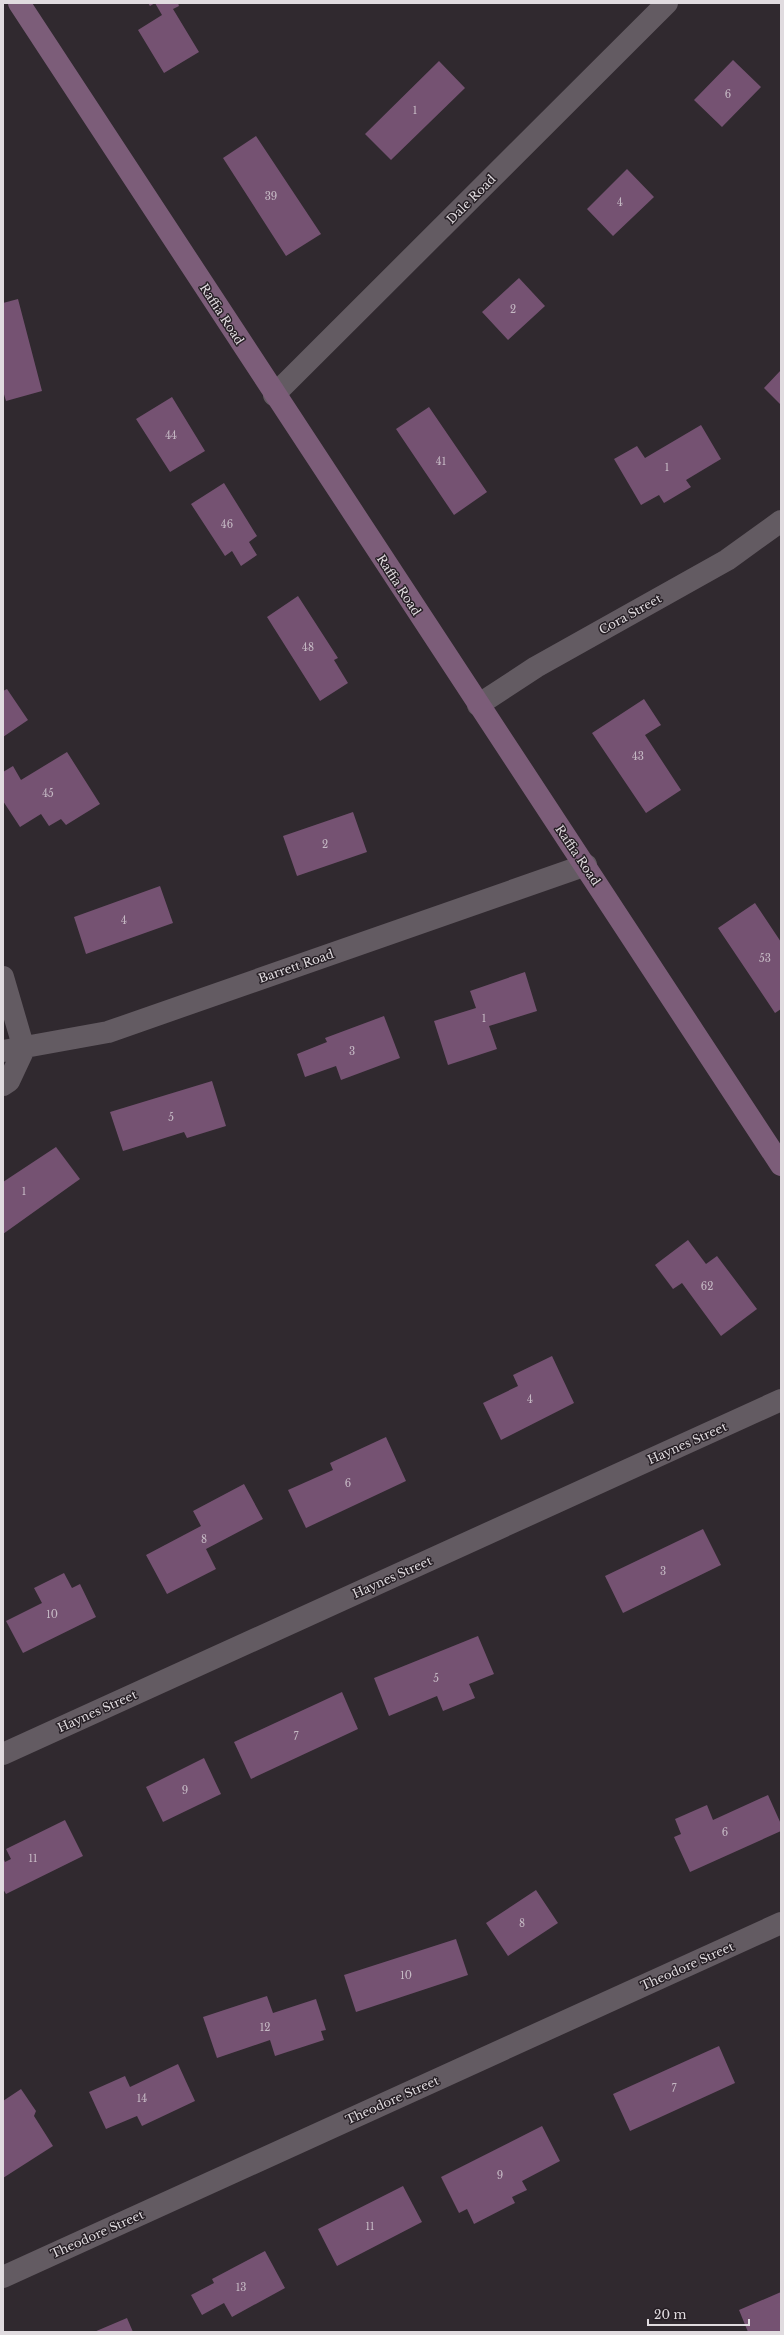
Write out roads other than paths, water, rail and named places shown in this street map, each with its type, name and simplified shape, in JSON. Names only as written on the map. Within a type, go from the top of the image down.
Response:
[{"type":"main road","name":"Raffia Road","points":[[19,3],[274,395],[478,705],[586,865],[781,1165]]},
{"type":"street","name":"Dale Road","points":[[274,395],[667,3]]},
{"type":"street","name":"Cora Street","points":[[478,705],[536,666],[728,560],[781,521]]},
{"type":"street","name":"Barrett Road","points":[[13,1050],[108,1032],[586,865]]},
{"type":"street","points":[[3,977],[13,1050],[9,1081],[3,1085]]},
{"type":"street","name":"Haynes Street","points":[[3,1754],[781,1400]]},
{"type":"street","name":"Theodore Street","points":[[3,2277],[781,1923]]}]
